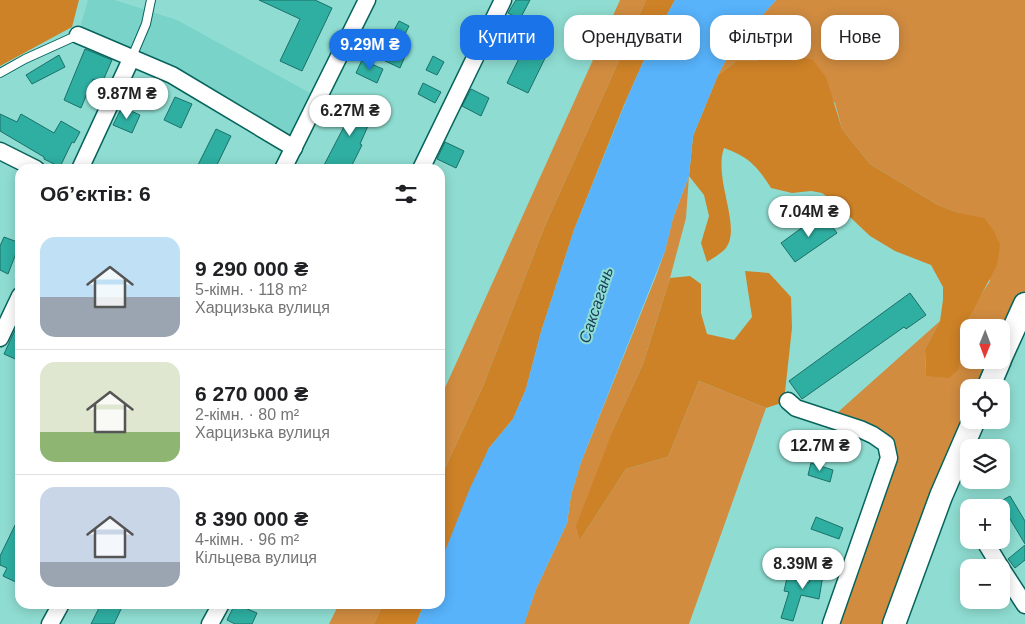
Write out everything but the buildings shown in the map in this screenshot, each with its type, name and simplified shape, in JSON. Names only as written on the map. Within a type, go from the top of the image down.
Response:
[{"type":"street","points":[[286,164],[366,0]]},
{"type":"street","points":[[423,164],[503,0]]},
{"type":"street","points":[[78,35],[172,75],[294,148]]},
{"type":"street","points":[[82,164],[132,57]]},
{"type":"street","points":[[0,151],[26,164]]},
{"type":"street","points":[[1010,338],[1025,304]]},
{"type":"street","points":[[0,338],[15,306]]},
{"type":"street","points":[[788,400],[796,408],[874,435],[886,444],[889,458],[831,624]]},
{"type":"street","points":[[894,624],[941,496],[970,429]]},
{"type":"street","points":[[1010,582],[1025,605]]},
{"type":"street","points":[[50,624],[58,609]]},
{"type":"street","points":[[210,624],[218,609]]},
{"type":"lane","points":[[132,57],[146,24],[151,0]]},
{"type":"lane","points":[[0,73],[78,35]]},
{"type":"shaded area","points":[[0,0],[79,0],[72,27],[0,66]]},
{"type":"shaded area","points":[[88,0],[115,0],[177,20],[319,98],[294,148],[172,75],[78,35]]},
{"type":"shaded area","points":[[620,0],[646,0],[639,15],[613,15]]},
{"type":"shaded area","points":[[646,0],[675,0],[667,15],[639,15]]},
{"type":"shaded area","points":[[776,0],[1025,0],[1025,304],[1010,337],[1010,319],[969,319],[990,281],[959,213],[938,205],[870,164],[842,129],[835,103],[792,60],[811,60],[811,15],[762,15]]},
{"type":"shaded area","points":[[593,60],[619,60],[544,228],[483,386],[445,468],[445,388]]},
{"type":"shaded area","points":[[619,60],[644,60],[574,230],[541,332],[526,389],[513,419],[489,448],[445,552],[445,468],[483,386],[544,228]]},
{"type":"shaded area","points":[[726,60],[758,60],[737,61],[718,75]]},
{"type":"shaded area","points":[[813,60],[826,77],[842,129],[870,164],[938,205],[959,213],[984,218],[994,231],[1000,245],[997,265],[969,319],[960,319],[960,363],[958,370],[949,378],[926,376],[925,349],[940,321],[943,300],[943,287],[931,265],[895,251],[870,236],[822,193],[811,191],[792,193],[771,188],[752,163],[724,148],[722,174],[731,227],[730,239],[724,250],[707,262],[701,243],[709,216],[704,195],[689,176],[693,136],[718,75],[737,61]]},
{"type":"shaded area","points":[[689,176],[686,218],[670,278],[643,364],[615,425],[580,540],[626,469],[668,457],[699,381],[766,408],[689,624],[524,624],[536,589],[567,523],[571,495],[581,462],[656,276],[665,251],[673,218]]},
{"type":"shaded area","points":[[745,271],[769,273],[791,297],[792,328],[785,392],[788,401],[766,408],[699,381],[668,457],[626,469],[580,540],[576,526],[615,425],[643,364],[670,278],[690,276],[701,284],[701,313],[707,334],[734,340],[752,317]]},
{"type":"shaded area","points":[[940,321],[925,349],[926,376],[960,359],[960,369],[996,369],[992,379],[960,379],[960,429],[966,429],[962,439],[960,439],[960,444],[894,624],[831,624],[886,444],[829,420]]},
{"type":"shaded area","points":[[336,609],[381,609],[374,624],[329,624]]},
{"type":"shaded area","points":[[381,609],[422,609],[416,624],[374,624]]},
{"type":"water","name":"Саксагань","points":[[675,0],[776,0],[762,15],[710,15],[710,60],[726,60],[693,136],[689,176],[673,218],[665,251],[581,462],[571,495],[567,523],[536,589],[524,624],[416,624],[422,609],[445,609],[445,551],[470,488],[489,448],[513,419],[526,389],[541,332],[574,230],[644,60],[700,60],[700,15],[667,15]]}]
